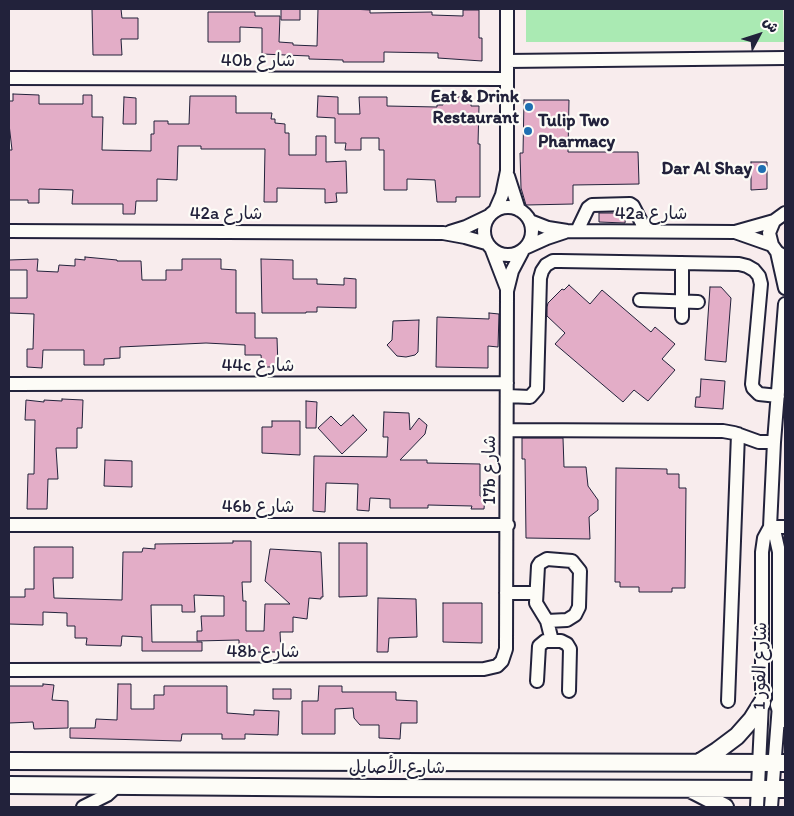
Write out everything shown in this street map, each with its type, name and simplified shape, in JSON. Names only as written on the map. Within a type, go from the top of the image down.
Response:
[{"type":"main road","points":[[700,762],[717,752],[737,736],[752,719],[762,703]]},
{"type":"main road","name":"شارع الأصايل","points":[[9,762],[773,762]]},
{"type":"main road","name":"شارع الأصايل","points":[[9,785],[380,788],[772,788]]},
{"type":"main road","points":[[688,788],[725,807]]},
{"type":"street","points":[[492,213],[507,207],[519,210],[525,215],[530,221],[532,230],[531,239],[525,249],[508,256],[500,255],[489,247],[484,234],[484,224],[502,195],[507,171],[507,9]]},
{"type":"street","points":[[507,61],[785,58]]},
{"type":"street","name":"40b شارع","points":[[9,78],[507,79]]},
{"type":"street","points":[[507,171],[519,210]]},
{"type":"street","points":[[572,231],[590,206],[595,204],[630,204],[633,206],[646,231]]},
{"type":"street","name":"42a شارع","points":[[443,233],[466,227],[492,213]]},
{"type":"street","points":[[781,214],[769,233],[778,251],[785,288]]},
{"type":"street","name":"42a شارع","points":[[530,221],[548,228],[572,231],[735,232],[781,214]]},
{"type":"street","name":"42a شارع","points":[[9,231],[443,233],[464,236],[489,247]]},
{"type":"street","name":"42a شارع","points":[[525,249],[547,238],[572,231]]},
{"type":"street","name":"42a شارع","points":[[735,232],[778,251]]},
{"type":"street","name":"17b شارع","points":[[489,247],[501,271],[507,291]]},
{"type":"street","name":"17b شارع","points":[[506,649],[508,525],[507,291],[512,271],[525,249]]},
{"type":"street","name":"44c شارع","points":[[9,384],[507,390],[530,397],[537,389],[540,278],[546,265],[553,261],[682,263]]},
{"type":"street","points":[[682,317],[682,263],[739,264],[754,270],[761,284],[761,292],[752,384],[759,394],[781,388]]},
{"type":"street","points":[[640,300],[698,302]]},
{"type":"street","name":"شارع القوز 1","points":[[773,762],[762,703],[762,552],[764,538],[770,527],[774,442],[781,388],[785,304]]},
{"type":"street","points":[[508,430],[723,431],[738,434],[759,442],[774,442]]},
{"type":"street","points":[[728,701],[738,434]]},
{"type":"street","name":"46b شارع","points":[[9,525],[508,525]]},
{"type":"street","points":[[770,527],[785,527]]},
{"type":"street","name":"شارع القوز 1","points":[[770,527],[775,534],[779,552],[782,712],[773,762],[772,807]]},
{"type":"street","points":[[547,621],[567,620],[577,611],[580,602],[580,576],[578,567],[572,560],[550,558],[543,560],[538,566],[536,593],[538,607],[547,621],[552,641]]},
{"type":"street","points":[[506,593],[536,593]]},
{"type":"street","points":[[538,681],[538,648],[543,642],[564,642],[570,650],[569,691]]},
{"type":"street","name":"48b شارع","points":[[9,670],[484,669],[497,666],[502,661],[506,649]]},
{"type":"street","points":[[83,807],[94,803],[118,785]]},
{"type":"street","name":"شارع القوز 1","points":[[757,807],[772,788]]},
{"type":"green space","points":[[526,9],[783,9],[784,42],[526,42]]},
{"type":"building","points":[[92,9],[121,9],[122,18],[138,18],[138,39],[121,39],[122,55],[93,55]]},
{"type":"building","points":[[281,9],[300,9],[300,20],[281,20]]},
{"type":"building","points":[[318,9],[370,10],[370,13],[432,12],[432,15],[463,16],[463,10],[479,10],[479,38],[482,38],[482,61],[438,58],[438,53],[384,52],[384,62],[343,62],[343,60],[309,59],[309,56],[262,54],[262,28],[240,27],[240,42],[208,42],[208,12],[255,12],[255,16],[280,16],[279,42],[293,43],[293,45],[317,46]]},
{"type":"building","points":[[13,94],[39,95],[39,104],[83,104],[83,95],[92,95],[92,117],[103,117],[102,150],[151,151],[151,134],[154,134],[154,121],[168,121],[168,124],[189,124],[190,96],[236,96],[236,113],[272,113],[271,119],[275,119],[275,123],[285,124],[285,133],[289,133],[289,155],[316,155],[316,136],[326,136],[326,162],[346,161],[347,193],[336,193],[337,202],[325,203],[325,189],[277,188],[277,202],[264,202],[265,149],[201,149],[201,146],[178,146],[177,180],[157,179],[157,201],[136,201],[135,214],[123,214],[123,204],[72,204],[73,190],[39,189],[39,203],[28,203],[28,200],[9,200],[9,150],[12,150],[9,101],[13,101]]},
{"type":"building","points":[[318,96],[338,97],[338,114],[360,114],[359,97],[387,97],[387,106],[437,107],[437,105],[443,105],[443,97],[471,97],[471,106],[479,106],[480,197],[456,197],[456,202],[437,202],[435,180],[407,179],[407,190],[384,190],[384,150],[379,150],[379,138],[361,138],[361,150],[345,150],[346,143],[335,143],[335,118],[317,117]]},
{"type":"building","points":[[124,97],[136,98],[136,124],[123,124]]},
{"type":"building","points":[[524,100],[569,100],[568,152],[638,152],[639,184],[573,185],[573,204],[526,205],[521,188],[520,153],[523,153]]},
{"type":"building","points":[[751,162],[767,162],[767,189],[751,190]]},
{"type":"building","points":[[599,213],[626,213],[625,223],[599,222]]},
{"type":"building","points":[[85,257],[117,261],[141,261],[142,280],[166,280],[166,270],[182,270],[182,259],[221,259],[221,269],[236,270],[236,313],[255,313],[255,338],[277,338],[278,367],[262,367],[261,355],[245,355],[245,345],[206,343],[120,347],[120,358],[104,359],[104,365],[84,365],[84,350],[43,350],[42,368],[27,367],[27,349],[33,349],[34,314],[9,313],[9,298],[27,298],[27,270],[9,270],[9,260],[38,259],[37,271],[58,272],[59,265],[75,266],[75,259],[85,260]]},
{"type":"building","points":[[261,259],[293,260],[293,279],[317,279],[317,284],[344,285],[344,278],[356,279],[356,308],[317,307],[317,312],[262,313]]},
{"type":"building","points":[[569,285],[590,304],[602,290],[651,332],[655,327],[675,344],[662,359],[675,370],[648,401],[634,390],[623,402],[555,344],[565,333],[547,316],[547,307],[548,303],[562,289],[564,290]]},
{"type":"building","points":[[710,287],[721,287],[731,298],[726,362],[705,360]]},
{"type":"building","points":[[489,313],[499,314],[498,347],[488,346],[488,368],[436,367],[437,317],[489,319]]},
{"type":"building","points":[[419,320],[418,352],[415,355],[406,357],[397,356],[387,345],[392,340],[393,321]]},
{"type":"building","points":[[701,379],[725,381],[723,409],[695,407],[696,397],[700,397]]},
{"type":"building","points":[[62,399],[83,400],[82,428],[77,428],[77,448],[56,448],[58,479],[48,479],[47,509],[27,509],[28,474],[34,474],[35,420],[25,420],[26,400],[44,402],[44,400],[62,401]]},
{"type":"building","points":[[306,401],[317,402],[316,428],[306,428]]},
{"type":"building","points":[[384,412],[409,413],[410,430],[419,418],[427,425],[425,434],[400,460],[427,460],[427,463],[480,464],[480,496],[485,496],[484,509],[471,509],[472,506],[428,505],[428,508],[390,508],[390,499],[370,498],[369,511],[357,510],[358,484],[326,483],[325,512],[313,511],[314,456],[387,457],[388,437],[383,437]]},
{"type":"building","points":[[353,415],[367,430],[342,454],[318,428],[331,416],[341,426]]},
{"type":"building","points":[[272,421],[300,421],[300,455],[262,453],[262,427],[272,427]]},
{"type":"building","points":[[522,438],[563,438],[564,467],[586,467],[588,486],[598,500],[598,510],[589,517],[590,539],[526,538],[525,459],[522,459]]},
{"type":"building","points":[[105,460],[132,461],[132,487],[104,486]]},
{"type":"building","points":[[616,468],[667,469],[667,474],[679,474],[679,488],[686,488],[685,588],[672,588],[672,592],[639,592],[639,587],[620,587],[620,582],[615,582]]},
{"type":"building","points":[[233,541],[251,541],[251,582],[242,582],[243,601],[246,601],[246,631],[264,631],[265,604],[290,604],[265,581],[270,549],[321,552],[323,597],[321,599],[309,598],[307,619],[293,617],[293,632],[280,632],[281,652],[239,652],[239,640],[197,641],[197,631],[202,631],[201,616],[224,616],[224,596],[194,595],[195,612],[182,612],[182,605],[151,605],[152,642],[202,642],[202,651],[142,651],[142,637],[122,636],[121,646],[86,645],[87,638],[75,638],[75,626],[67,626],[67,613],[43,612],[43,625],[9,624],[9,597],[25,597],[25,589],[34,589],[34,547],[73,547],[73,578],[53,578],[54,598],[122,600],[123,552],[142,552],[143,548],[155,549],[155,544],[233,543]]},
{"type":"building","points":[[339,543],[367,543],[367,596],[339,597]]},
{"type":"building","points":[[378,598],[416,599],[417,637],[389,638],[388,652],[377,652]]},
{"type":"building","points":[[443,603],[482,603],[482,643],[443,642]]},
{"type":"building","points":[[43,684],[54,685],[52,700],[68,701],[68,728],[34,729],[33,722],[9,723],[9,686],[43,686]]},
{"type":"building","points":[[118,684],[131,684],[131,709],[154,709],[154,695],[164,695],[164,686],[227,686],[227,713],[254,715],[254,710],[279,711],[278,735],[245,734],[245,739],[222,739],[222,734],[182,734],[181,741],[70,738],[70,728],[95,728],[96,719],[117,720]]},
{"type":"building","points":[[319,686],[342,686],[342,692],[396,692],[396,700],[417,701],[417,723],[401,723],[400,739],[379,738],[379,725],[360,725],[354,718],[353,708],[335,709],[335,734],[302,734],[302,701],[318,701]]},
{"type":"building","points":[[273,689],[291,689],[291,699],[273,699]]},
{"type":"place","name":"Eat & Drink Restaurant","points":[[529,107]]},
{"type":"place","name":"Tulip Two Pharmacy","points":[[528,131]]},
{"type":"place","name":"Dar Al Shay","points":[[762,169]]}]
